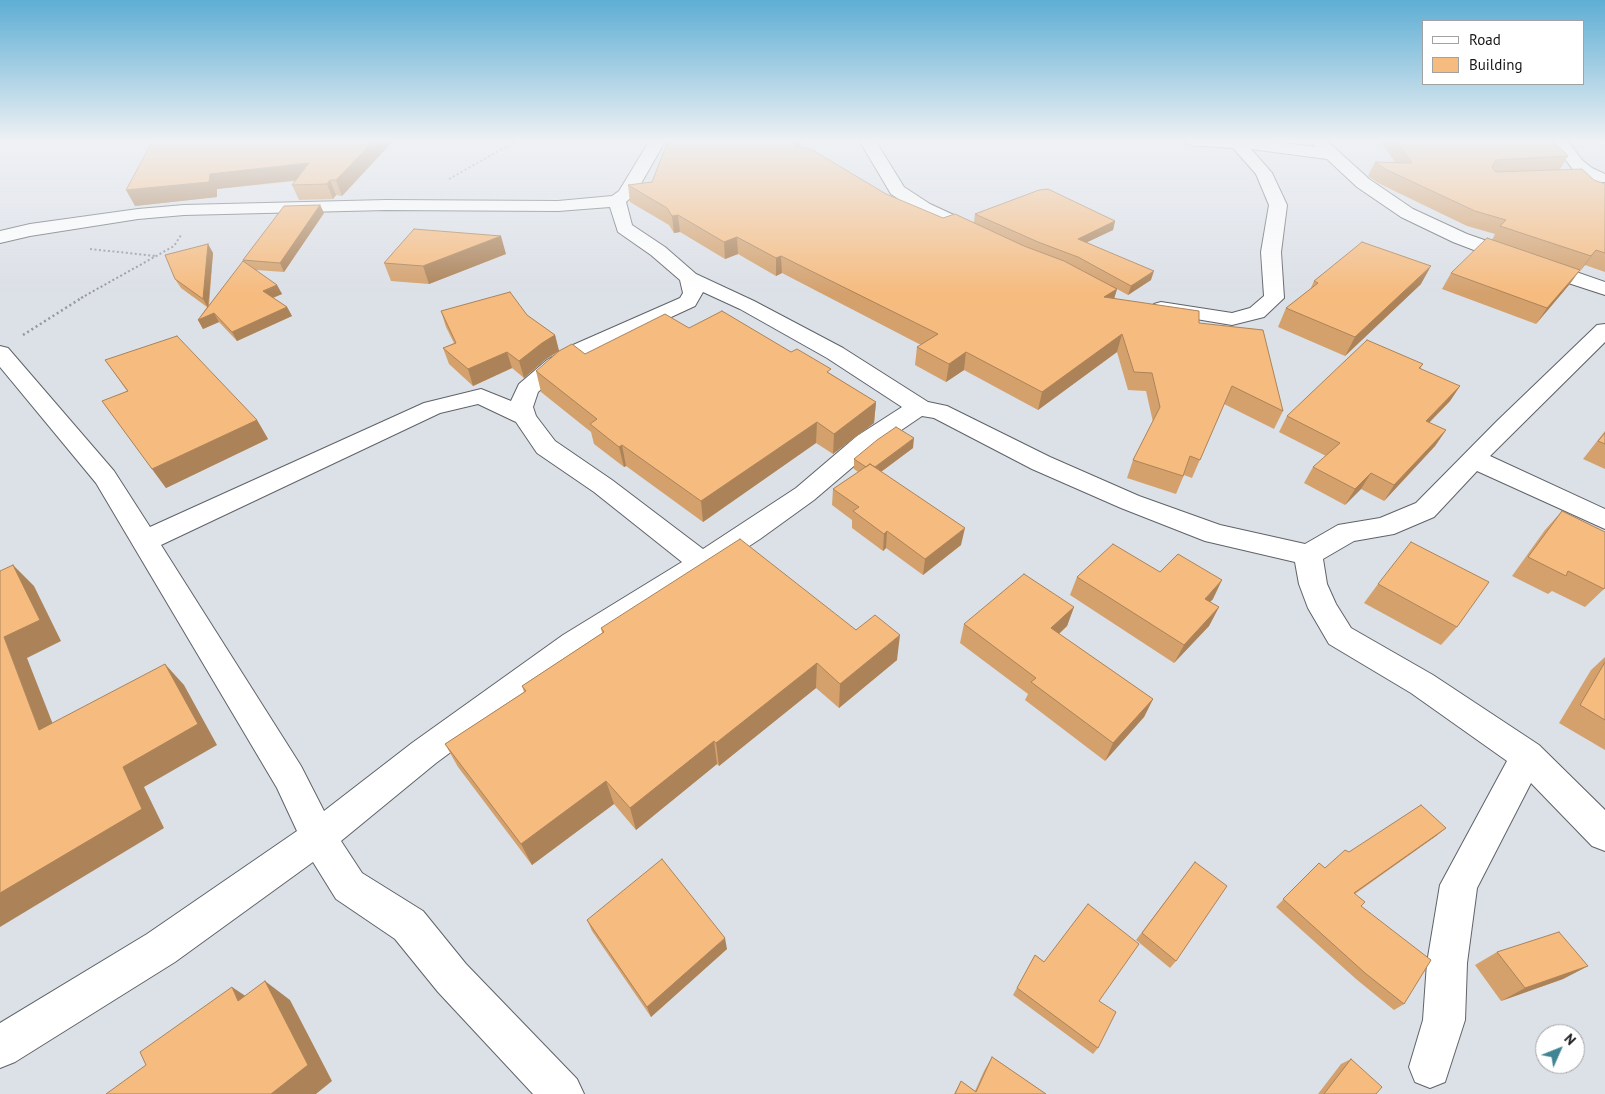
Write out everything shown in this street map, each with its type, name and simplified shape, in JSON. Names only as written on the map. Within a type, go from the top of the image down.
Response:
[{"type":"street","points":[[0,237],[30,230],[184,210],[386,205],[558,206],[617,202],[628,191]]},
{"type":"street","points":[[899,191],[924,208],[995,241]]},
{"type":"street","points":[[1140,305],[1232,319],[1257,313],[1274,298],[1271,252],[1278,205],[1272,191]]},
{"type":"street","points":[[1375,191],[1407,213],[1460,238],[1520,261],[1605,289]]},
{"type":"street","points":[[617,202],[624,228],[658,251],[689,278],[747,305],[827,349],[922,408],[939,411],[1041,463],[1130,502],[1215,534],[1308,555],[1348,532],[1384,527],[1406,520],[1425,510],[1605,330]]},
{"type":"street","points":[[689,278],[693,293],[688,302],[581,350],[541,375],[527,389],[521,407],[524,417],[546,447],[603,486],[700,562]]},
{"type":"street","points":[[8,346],[105,477],[288,778],[318,837],[349,886],[409,925],[452,978],[562,1094]]},
{"type":"street","points":[[145,541],[314,461],[432,408],[480,396],[524,417]]},
{"type":"street","points":[[0,1047],[161,948],[318,837],[424,753],[574,644],[700,562],[750,532],[804,494],[866,442],[911,412],[922,408]]},
{"type":"street","points":[[1474,459],[1605,520]]},
{"type":"street","points":[[1308,555],[1314,584],[1320,600],[1340,636],[1422,684],[1527,756],[1605,834]]},
{"type":"street","points":[[1430,1067],[1444,1020],[1447,963],[1459,885],[1527,756]]},
{"type":"path","points":[[8,346],[89,293],[174,246],[182,234],[184,210]]},
{"type":"building","points":[[638,191],[881,191],[943,218],[955,214],[1024,246],[1064,261],[1117,289],[1104,297],[1199,311],[1199,323],[1263,330],[1283,411],[1232,386],[1200,460],[1190,456],[1183,476],[1133,460],[1160,407],[1152,373],[1134,372],[1122,334],[1042,392],[966,352],[949,364],[917,347],[938,334],[781,256],[776,258],[737,237],[724,242],[678,215],[672,216],[667,208]]},
{"type":"building","points":[[1036,191],[1052,191],[1115,221],[1078,239],[1154,271],[1131,286],[1078,257],[1038,242],[975,214]]},
{"type":"building","points":[[1432,191],[1605,191],[1605,253],[1596,250],[1591,256],[1500,226],[1506,220],[1475,211]]},
{"type":"building","points":[[320,205],[280,263],[243,260],[284,206]]},
{"type":"building","points":[[414,229],[501,236],[423,266],[384,263]]},
{"type":"building","points":[[1487,238],[1580,270],[1547,308],[1451,273]]},
{"type":"building","points":[[1362,242],[1431,266],[1355,337],[1286,308],[1318,283],[1314,281]]},
{"type":"building","points":[[208,244],[203,299],[175,279],[165,255]]},
{"type":"building","points":[[243,261],[277,285],[263,291],[287,307],[232,332],[214,313],[198,320]]},
{"type":"building","points":[[510,292],[527,315],[555,335],[519,361],[507,352],[468,369],[443,348],[456,343],[441,311]]},
{"type":"building","points":[[722,311],[791,352],[797,349],[831,369],[827,372],[876,402],[834,434],[817,422],[701,501],[622,445],[619,447],[590,424],[597,419],[536,371],[559,351],[572,344],[585,354],[665,314],[689,328]]},
{"type":"building","points":[[177,336],[257,420],[152,469],[102,401],[128,391],[105,360]]},
{"type":"building","points":[[1367,340],[1423,364],[1419,368],[1460,386],[1426,421],[1446,430],[1394,485],[1371,473],[1355,489],[1313,467],[1340,443],[1287,416]]},
{"type":"building","points":[[896,427],[914,438],[875,467],[870,464],[866,467],[854,459],[877,440]]},
{"type":"building","points":[[1605,433],[1605,444],[1598,441]]},
{"type":"building","points":[[870,464],[965,528],[925,559],[887,531],[884,534],[853,511],[859,507],[833,489]]},
{"type":"building","points":[[1562,511],[1605,532],[1604,589],[1568,571],[1566,576],[1528,557]]},
{"type":"building","points":[[740,539],[856,630],[875,615],[900,635],[840,684],[817,663],[630,808],[606,781],[521,844],[445,744],[526,691],[522,686],[604,632],[601,628]]},
{"type":"building","points":[[1411,542],[1489,582],[1457,627],[1378,584]]},
{"type":"building","points":[[1113,544],[1160,572],[1178,554],[1222,580],[1205,599],[1219,607],[1184,645],[1077,577]]},
{"type":"building","points":[[13,565],[40,620],[4,637],[39,730],[165,664],[198,724],[123,767],[142,809],[0,893],[0,571]]},
{"type":"building","points":[[1024,574],[1074,607],[1051,628],[1153,699],[1113,743],[1031,682],[1036,678],[964,624]]},
{"type":"building","points":[[1605,662],[1605,720],[1580,705]]},
{"type":"building","points":[[1421,805],[1446,828],[1354,893],[1365,902],[1361,906],[1431,960],[1404,1004],[1365,973],[1283,899],[1319,863],[1325,868],[1345,850],[1349,852]]},
{"type":"building","points":[[662,859],[725,938],[647,1007],[587,920]]},
{"type":"building","points":[[1195,862],[1227,886],[1176,961],[1142,933]]},
{"type":"building","points":[[1088,904],[1139,944],[1099,1001],[1116,1012],[1098,1048],[1017,988],[1035,955],[1044,962]]},
{"type":"building","points":[[1559,932],[1588,966],[1525,988],[1497,952]]},
{"type":"building","points":[[265,981],[308,1065],[271,1094],[106,1094],[146,1065],[140,1052],[232,987],[238,1001]]},
{"type":"building","points":[[992,1057],[1046,1094],[955,1094],[961,1081],[976,1092]]},
{"type":"building","points":[[1351,1059],[1382,1087],[1376,1094],[1324,1094]]}]
